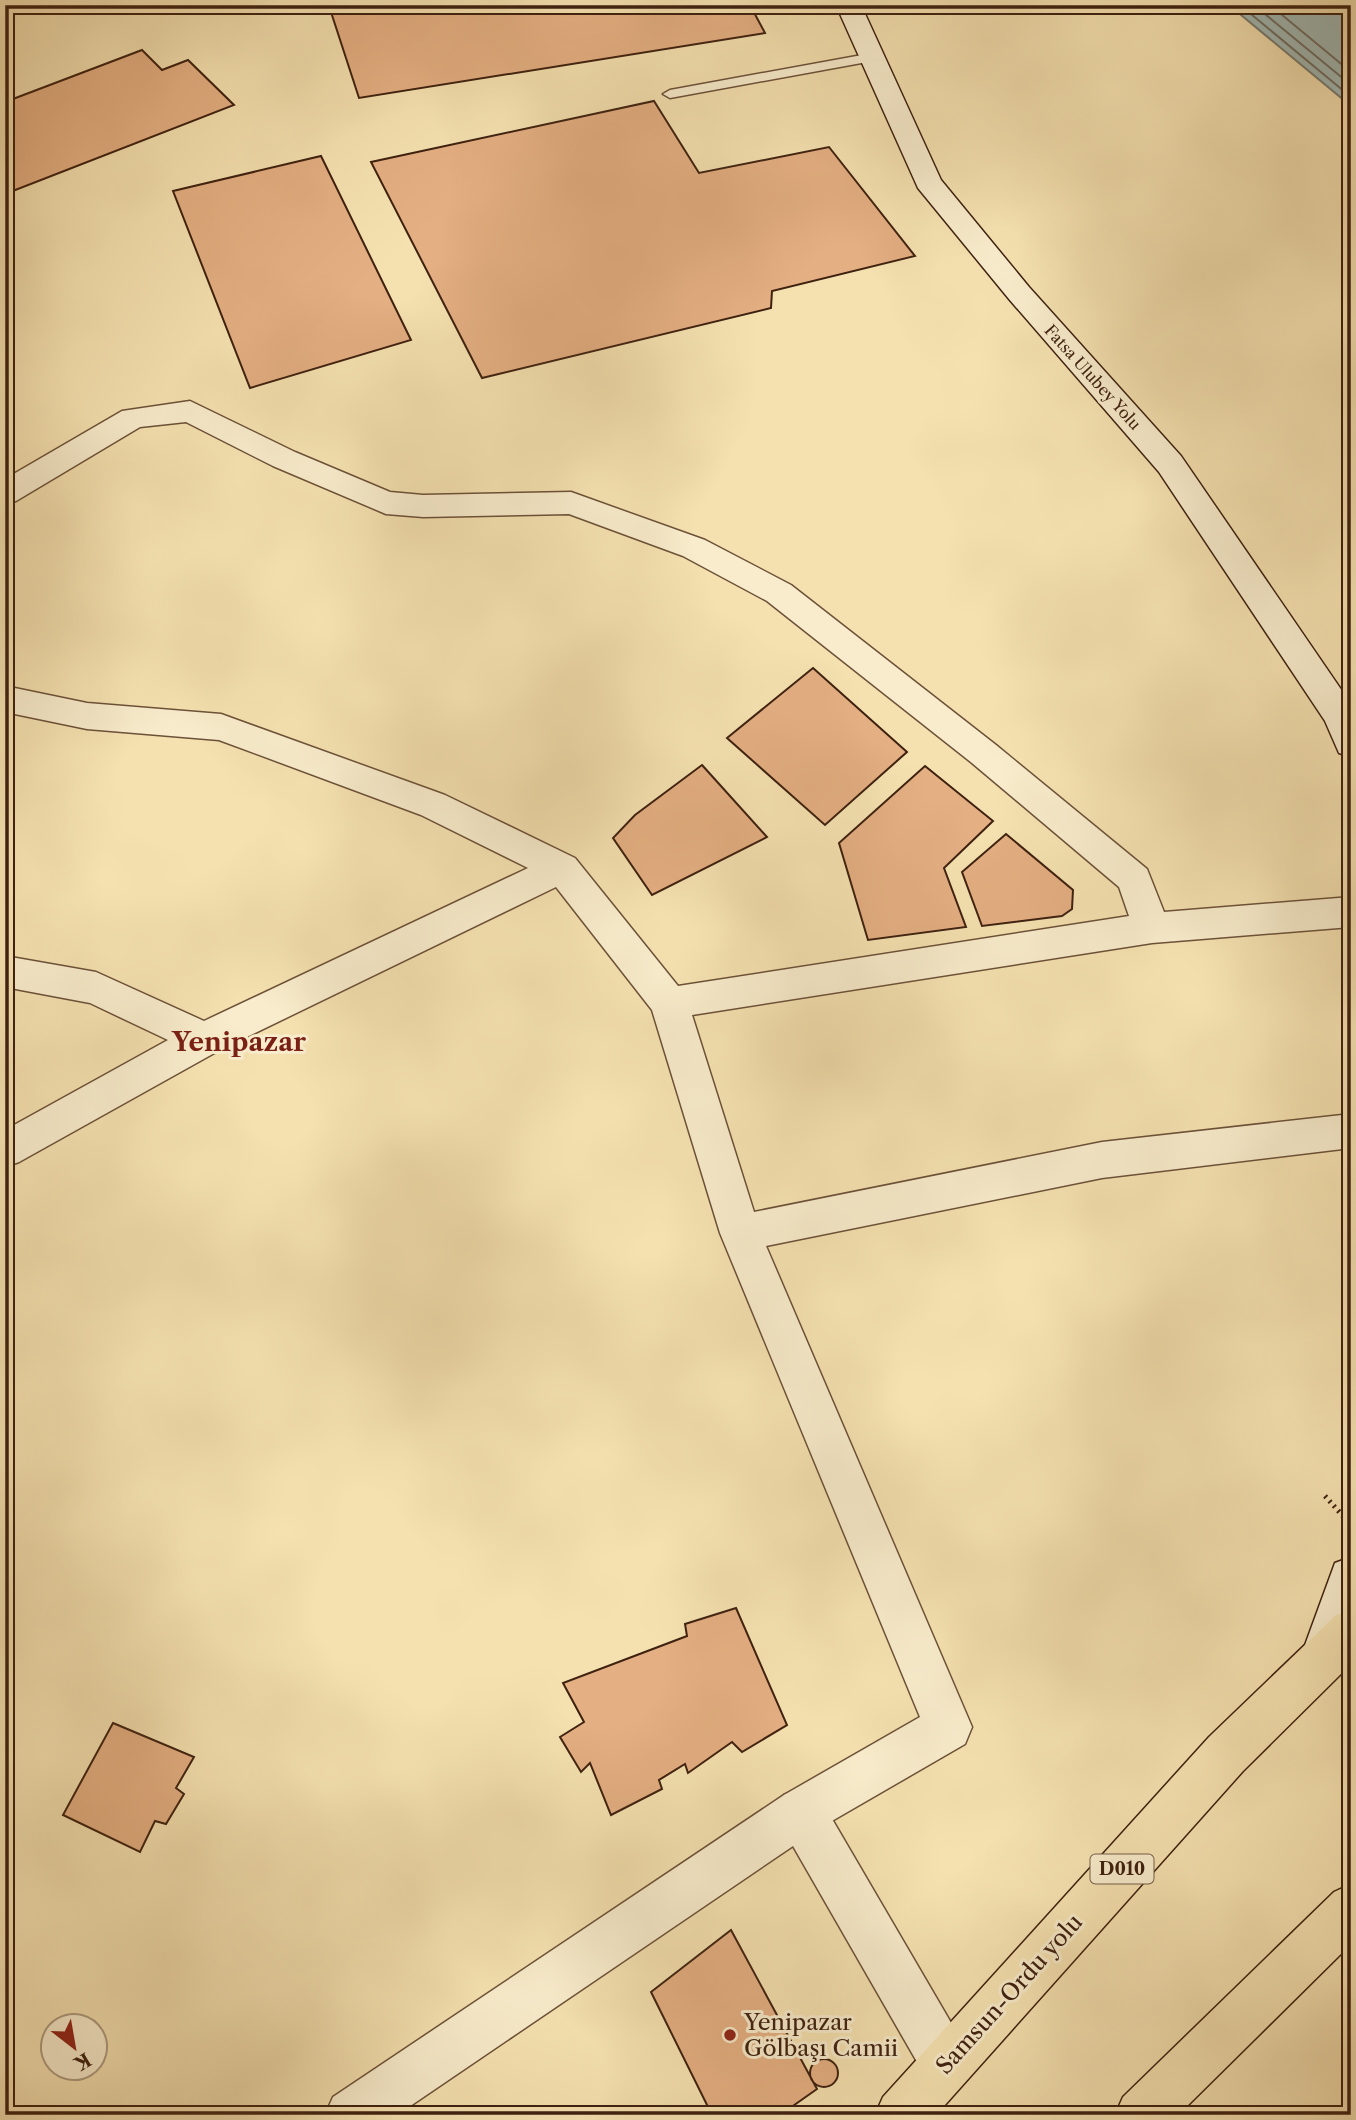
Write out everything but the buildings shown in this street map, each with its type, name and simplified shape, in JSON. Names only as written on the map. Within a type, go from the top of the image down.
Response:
[{"type":"highway","name":"Samsun-Ordu yolu","points":[[901,2115],[1226,1754],[1338,1644]]},
{"type":"highway","points":[[1141,2115],[1351,1909]]},
{"type":"street","name":"Fatsa Ulubey Yolu","points":[[848,5],[928,183],[1019,293],[1170,464],[1341,717],[1351,744]]},
{"type":"street","points":[[5,493],[133,418],[190,411],[284,459],[386,503],[423,506],[571,503],[694,548],[779,593],[984,754],[1134,879],[1152,928]]},
{"type":"street","points":[[5,699],[87,716],[221,727],[433,805],[562,867],[669,1003],[740,1233],[948,1727],[801,1812],[352,2115]]},
{"type":"street","points":[[5,1150],[204,1039],[562,867]]},
{"type":"street","points":[[669,1003],[1152,928],[1351,912]]},
{"type":"street","points":[[5,971],[96,988],[204,1039]]},
{"type":"street","points":[[740,1233],[1102,1160],[1351,1131]]},
{"type":"street","points":[[1338,1644],[1351,1579]]},
{"type":"street","points":[[801,1812],[946,2063]]},
{"type":"lane","points":[[670,94],[873,57]]},
{"type":"path","points":[[1325,1496],[1351,1525]]},
{"type":"water","points":[[1229,5],[1351,5],[1351,106]]},
{"type":"place","name":"Yenipazar Gölbaşı Camii","points":[[730,2035]]},
{"type":"district","name":"Yenipazar","points":[[239,1042]]}]
